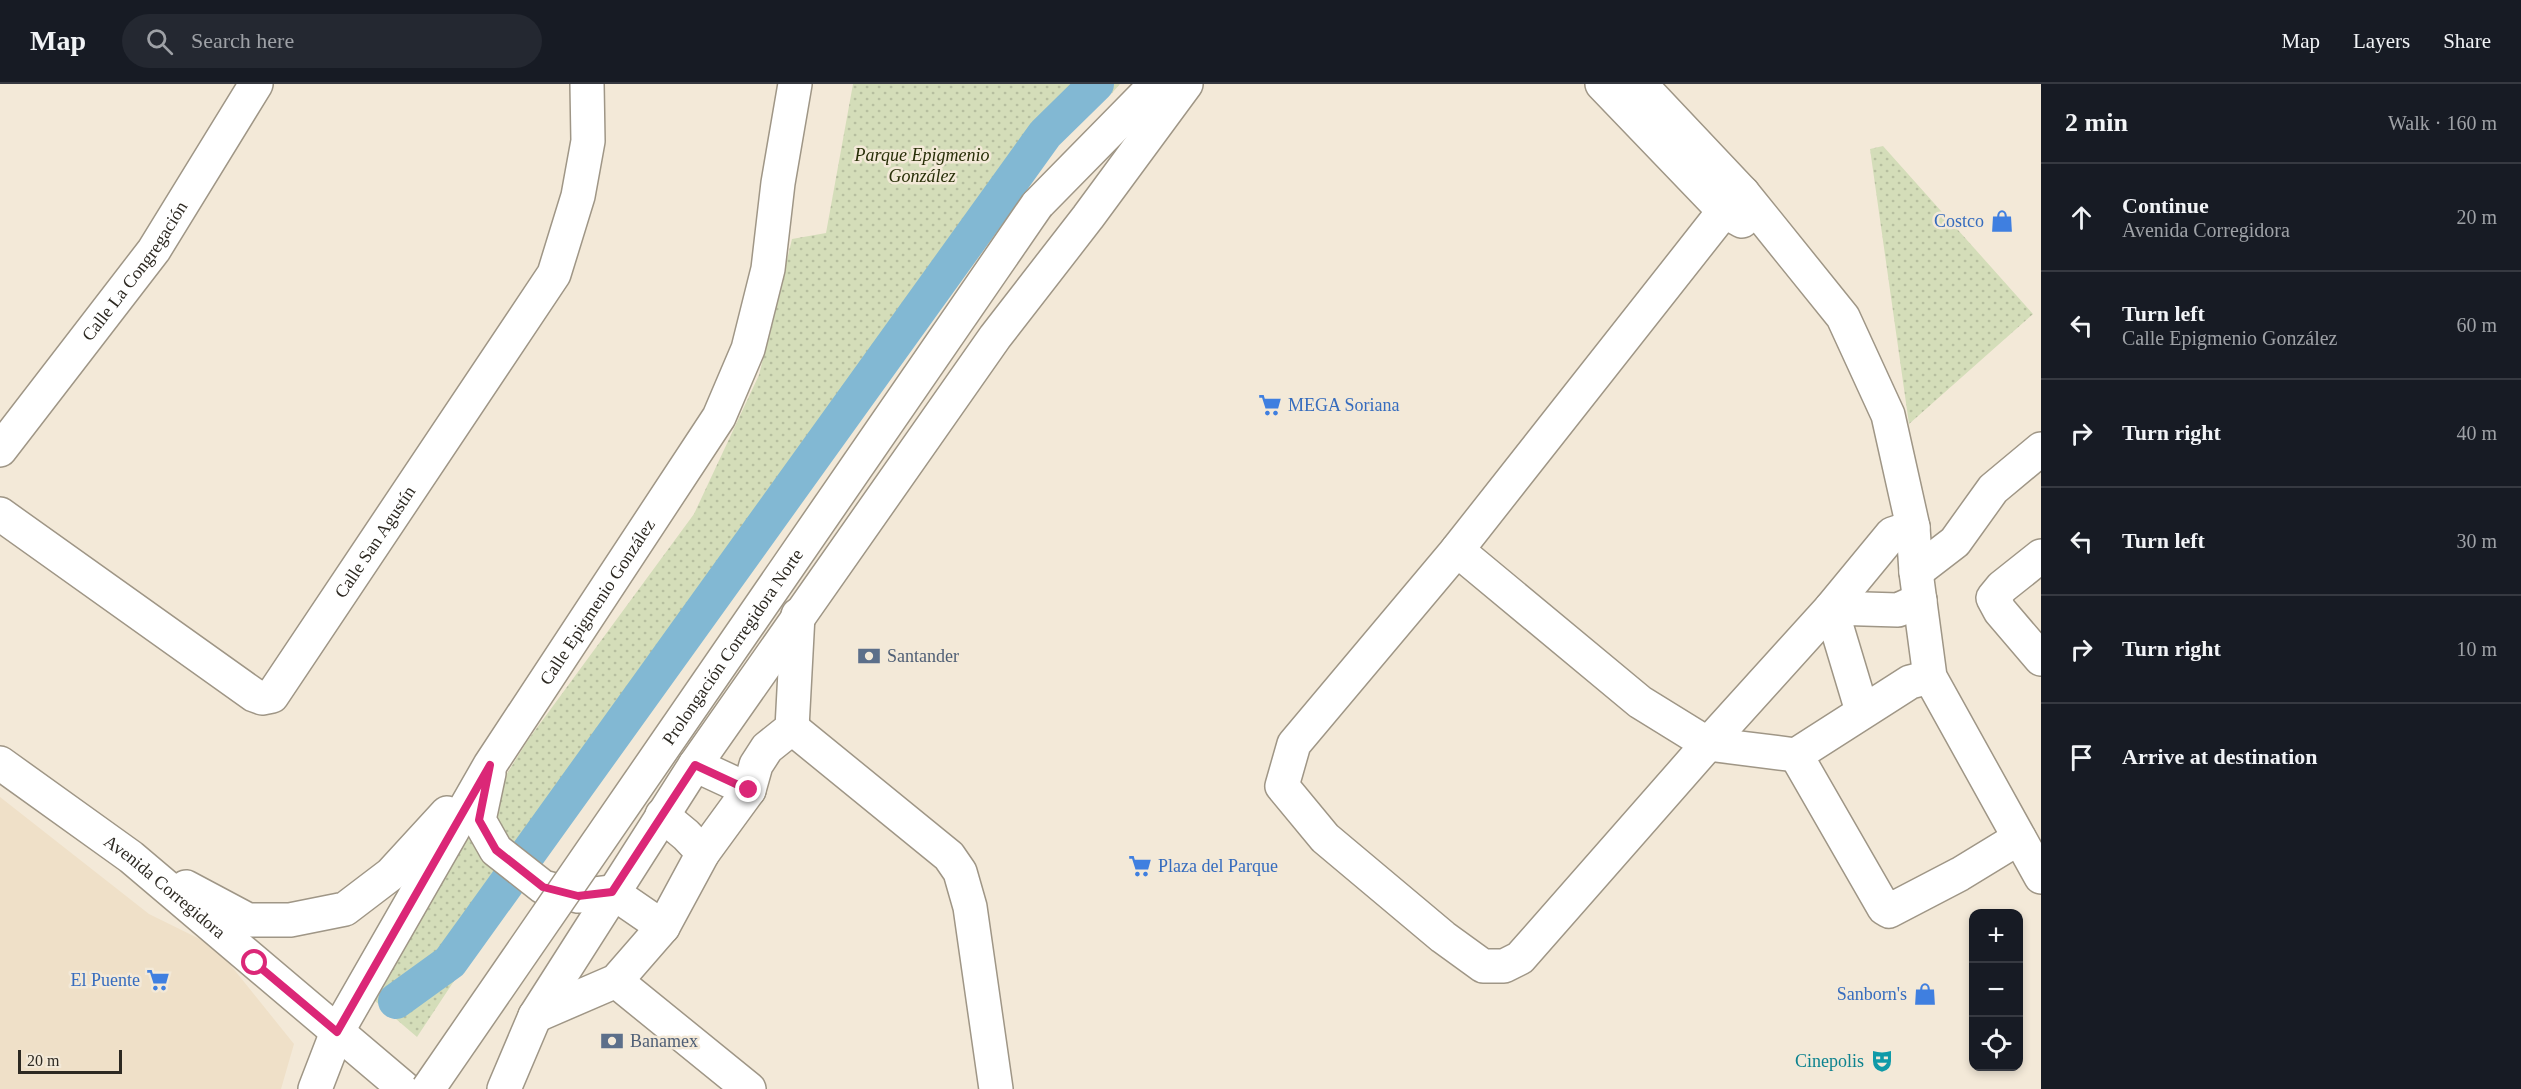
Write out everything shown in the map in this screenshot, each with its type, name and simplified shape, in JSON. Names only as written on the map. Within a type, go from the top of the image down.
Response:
[{"type":"main road","name":"Calle La Congregación","points":[[0,450],[154,250],[256,84]]},
{"type":"main road","name":"Calle San Agustín","points":[[0,514],[254,695],[262,698],[272,696],[555,274],[578,196],[588,141],[586,84]]},
{"type":"main road","name":"Calle Epigmenio González","points":[[315,1089],[337,1032],[490,765],[719,417],[748,349],[768,269],[778,183],[795,84]]},
{"type":"main road","name":"Prolongación Corregidora Norte","points":[[428,1089],[1037,205],[1156,84]]},
{"type":"main road","points":[[504,1089],[535,1016],[695,765],[995,337],[1088,217],[1186,84]]},
{"type":"main road","points":[[1602,84],[1785,247],[1843,317],[1888,415],[1913,527],[1930,677],[2041,877]]},
{"type":"main road","points":[[1640,84],[1734,202]]},
{"type":"main road","points":[[1734,202],[1457,550],[1294,744],[1282,786],[1325,838],[1443,937],[1483,966],[1504,966],[1520,958],[1831,608],[1892,534],[1913,527]]},
{"type":"main road","points":[[1831,608],[1898,610],[1955,542],[1993,489],[2041,449]]},
{"type":"main road","points":[[1457,550],[1640,702],[1708,744],[1796,756],[1862,711],[1910,682],[1930,677]]},
{"type":"main road","points":[[2041,556],[2001,586],[1993,598],[2000,611],[2041,659]]},
{"type":"main road","points":[[1831,608],[1862,711]]},
{"type":"main road","points":[[535,1016],[616,981],[663,927],[703,853],[749,790],[756,765],[767,748],[792,728],[798,615]]},
{"type":"main road","points":[[792,728],[948,856],[960,872],[970,907],[996,1089]]},
{"type":"main road","points":[[1796,756],[1884,908],[1888,911],[1960,874],[2019,838]]},
{"type":"main road","name":"Avenida Corregidora","points":[[0,763],[130,857],[405,1089]]},
{"type":"main road","points":[[490,765],[479,820],[496,850],[543,887],[578,896],[612,892],[663,927]]},
{"type":"main road","points":[[130,857],[248,920],[290,920],[345,909],[391,874],[490,765]]},
{"type":"main road","points":[[695,765],[749,790]]},
{"type":"main road","points":[[662,815],[703,853]]},
{"type":"main road","points":[[616,981],[749,1089]]},
{"type":"shaded area","points":[[0,797],[149,914],[216,947],[294,1044],[281,1089],[0,1089]]},
{"type":"green space","name":"Parque Epigmenio González","points":[[853,84],[1120,84],[1112,93],[1047,130],[729,565],[417,1037],[368,995],[528,740],[694,514],[759,375],[792,239],[826,233]]},
{"type":"green space","points":[[1883,146],[2033,314],[1909,424],[1870,149]]},
{"type":"waterway","points":[[396,1001],[450,962],[1045,134],[1096,84]]},
{"type":"place","name":"Costco","points":[[2002,221]]},
{"type":"place","name":"MEGA Soriana","points":[[1270,405]]},
{"type":"place","name":"Santander","points":[[869,656]]},
{"type":"place","name":"Plaza del Parque","points":[[1140,866]]},
{"type":"place","name":"El Puente","points":[[158,980]]},
{"type":"place","name":"Sanborn's","points":[[1925,994]]},
{"type":"place","name":"Banamex","points":[[612,1041]]},
{"type":"place","name":"Cinepolis","points":[[1882,1061]]},
{"type":"route","points":[[255,963],[337,1032],[490,765],[479,820],[496,850],[543,887],[578,896],[612,892],[695,765],[749,790]]}]
